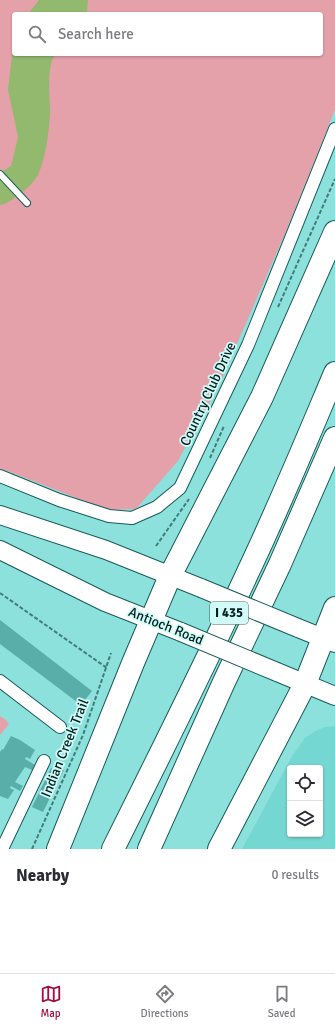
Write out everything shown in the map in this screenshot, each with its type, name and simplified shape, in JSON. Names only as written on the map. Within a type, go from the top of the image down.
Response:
[{"type":"highway","points":[[58,849],[170,576],[262,397],[335,232]]},
{"type":"highway","name":"I 435","points":[[113,849],[249,571],[335,373]]},
{"type":"highway","name":"I 435","points":[[149,849],[224,682],[280,564],[335,438]]},
{"type":"highway","points":[[218,849],[305,684],[330,641],[335,608]]},
{"type":"main road","points":[[0,515],[71,538],[201,588],[330,641]]},
{"type":"main road","name":"Antioch Road","points":[[0,550],[106,602],[335,696]]},
{"type":"street","name":"Country Club Drive","points":[[0,476],[59,500],[109,516],[132,518],[157,507],[180,488],[248,345],[335,130]]},
{"type":"street","points":[[0,681],[60,727]]},
{"type":"street","points":[[2,849],[44,762]]},
{"type":"lane","points":[[0,174],[27,203]]},
{"type":"path","points":[[0,593],[107,668]]},
{"type":"path","name":"Indian Creek Trail","points":[[32,849],[83,735],[111,653]]},
{"type":"shaded area","points":[[0,0],[335,0],[335,110],[287,229],[220,383],[178,461],[136,509],[107,510],[0,469]]},
{"type":"shaded area","points":[[39,0],[88,0],[87,12],[30,12]]},
{"type":"shaded area","points":[[12,55],[55,56],[50,72],[49,124],[47,142],[41,168],[36,178],[24,191],[6,203],[0,205],[0,173],[11,166],[18,137],[8,90]]},
{"type":"shaded area","points":[[0,716],[9,724],[0,735]]},
{"type":"shaded area","points":[[335,726],[335,849],[242,849],[287,765],[287,837],[323,837],[323,765],[287,765],[305,738],[315,731],[325,727]]},
{"type":"building","points":[[0,620],[92,691],[81,705],[0,644]]},
{"type":"building","points":[[11,736],[35,750],[30,759],[26,757],[25,759],[35,765],[32,770],[25,767],[15,782],[23,786],[20,791],[11,786],[10,788],[14,790],[8,799],[0,796],[0,752],[2,749],[3,750]]},
{"type":"building","points":[[56,766],[64,770],[43,812],[32,807],[51,768],[54,770]]}]
